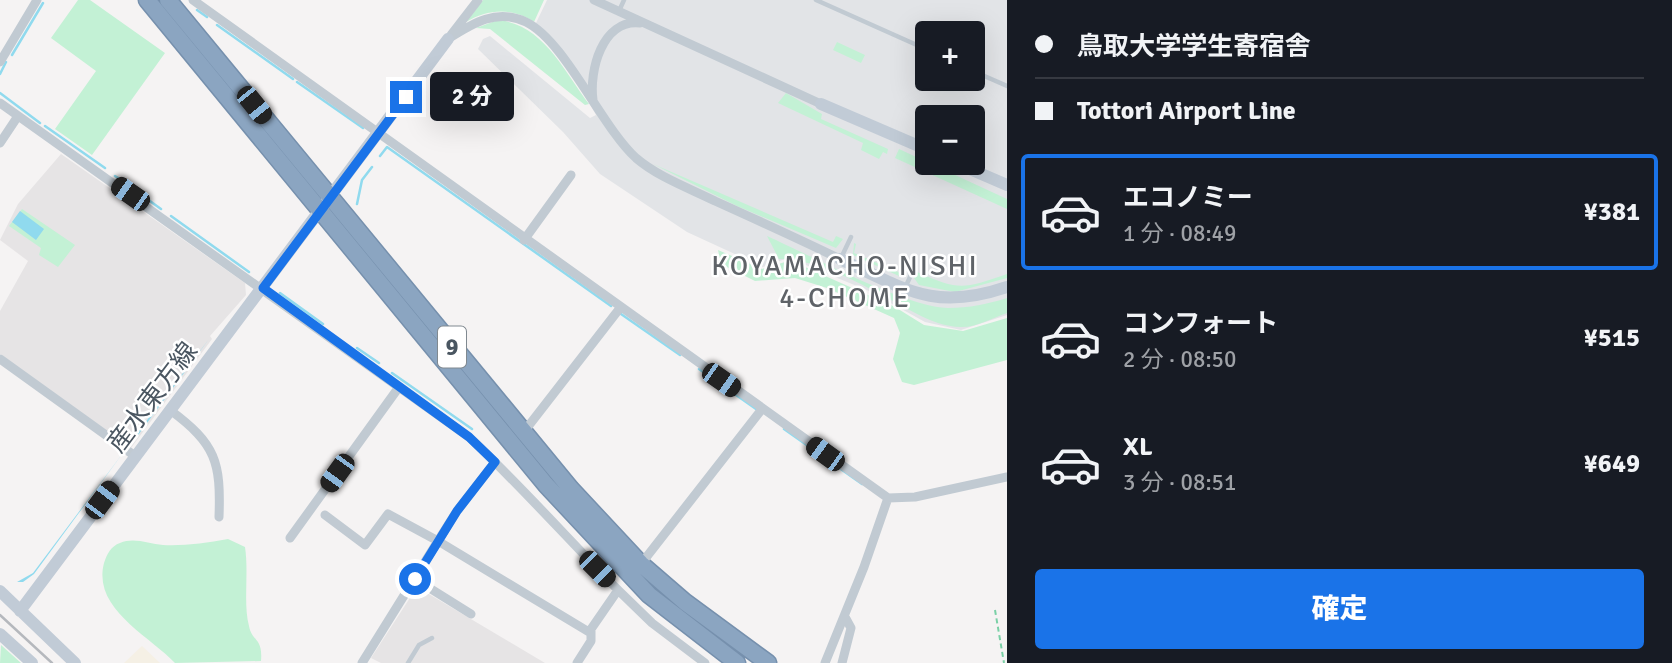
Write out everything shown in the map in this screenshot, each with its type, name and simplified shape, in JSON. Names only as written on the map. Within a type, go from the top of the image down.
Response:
[{"type":"highway","name":"9","points":[[147,0],[546,485],[649,595],[737,663]]},
{"type":"highway","name":"9","points":[[168,0],[523,433],[641,564],[685,602],[768,663]]},
{"type":"street","points":[[0,62],[37,0]]},
{"type":"street","points":[[193,0],[887,498],[915,497],[1007,477]]},
{"type":"street","points":[[448,39],[478,0]]},
{"type":"street","points":[[594,0],[915,144]]},
{"type":"street","points":[[593,102],[590,81],[619,11]]},
{"type":"street","points":[[448,39],[489,18],[512,18],[529,23],[552,46],[635,156],[650,168],[905,289],[947,300],[976,297],[1007,287]]},
{"type":"street","points":[[608,37],[625,23],[647,24]]},
{"type":"street","name":"産水東方線","points":[[20,611],[448,39]]},
{"type":"street","points":[[0,103],[469,437],[652,623],[700,661]]},
{"type":"street","points":[[0,143],[18,116]]},
{"type":"street","points":[[524,240],[571,175]]},
{"type":"street","points":[[983,175],[1005,185]]},
{"type":"street","points":[[523,433],[620,308]]},
{"type":"street","points":[[0,359],[135,456]]},
{"type":"street","points":[[290,538],[399,387]]},
{"type":"street","points":[[641,564],[762,409]]},
{"type":"street","points":[[170,410],[198,431],[220,469],[219,517]]},
{"type":"street","points":[[366,662],[457,511],[495,462]]},
{"type":"street","points":[[825,663],[845,617],[887,498]]},
{"type":"street","points":[[325,515],[365,545],[388,514],[589,632],[618,590]]},
{"type":"street","points":[[415,579],[471,614]]},
{"type":"street","points":[[0,591],[75,663]]},
{"type":"street","points":[[842,663],[851,628],[845,617]]},
{"type":"street","points":[[577,663],[591,641],[591,629]]},
{"type":"street","points":[[0,634],[32,663]]},
{"type":"lane","points":[[619,11],[624,0]]},
{"type":"lane","points":[[816,0],[915,44]]},
{"type":"lane","points":[[985,76],[1007,86]]},
{"type":"lane","points":[[840,259],[851,237]]},
{"type":"lane","points":[[905,289],[915,266]]},
{"type":"lane","points":[[408,663],[419,645],[432,638]]},
{"type":"path","points":[[995,610],[1004,663]]},
{"type":"shaded area","points":[[547,0],[1007,0],[1007,315],[961,330],[925,322],[869,291],[796,261],[785,259],[763,267],[687,232],[600,174],[563,132],[478,49],[483,39],[490,36],[590,118],[596,115],[555,42],[536,23]]},
{"type":"shaded area","points":[[61,154],[245,283],[246,295],[210,336],[212,339],[131,448],[0,354],[0,311],[28,261],[0,240],[18,204]]},
{"type":"shaded area","points":[[417,587],[545,663],[381,663],[371,658]]},
{"type":"green space","points":[[78,0],[90,0],[165,53],[92,155],[55,129],[96,71],[51,38]]},
{"type":"green space","points":[[483,0],[544,0],[534,22],[509,12],[491,12],[466,22]]},
{"type":"green space","points":[[498,20],[514,23],[540,40],[589,104],[585,105],[490,29],[476,28]]},
{"type":"green space","points":[[837,42],[865,55],[861,63],[833,50]]},
{"type":"green space","points":[[786,93],[822,114],[821,119],[888,149],[887,154],[883,152],[879,159],[861,150],[863,143],[778,103]]},
{"type":"green space","points":[[899,149],[915,156],[915,167],[895,158]]},
{"type":"green space","points":[[653,164],[833,242],[836,236],[843,239],[836,248],[737,206]]},
{"type":"green space","points":[[932,175],[955,175],[1007,199],[1007,209]]},
{"type":"green space","points":[[22,209],[75,245],[58,267],[39,255],[41,248],[9,226]]},
{"type":"green space","points":[[767,236],[857,279],[908,299],[948,308],[1007,298],[1007,313],[972,326],[960,327],[934,322],[839,274],[809,263],[779,259]]},
{"type":"green space","points":[[854,243],[854,253],[903,274],[906,268],[906,274],[899,276],[853,255]]},
{"type":"green space","points":[[718,250],[762,269],[785,262],[796,263],[895,307],[924,325],[963,331],[1007,318],[1007,360],[914,385],[902,382],[893,359],[900,333],[894,318],[827,288],[795,278],[755,281],[721,264]]},
{"type":"green space","points":[[917,272],[962,286],[1007,274],[1007,278],[955,292],[919,285],[914,278]]},
{"type":"green space","points":[[228,539],[245,547],[247,617],[250,631],[259,644],[261,661],[175,663],[138,632],[115,608],[103,579],[106,556],[114,546],[125,541],[179,545]]},
{"type":"green space","points":[[1,645],[21,663],[0,663]]},
{"type":"sand","points":[[142,646],[160,663],[124,663]]},
{"type":"water","points":[[20,211],[44,229],[36,240],[12,222]]},
{"type":"water","points":[[209,339],[130,446],[128,445]]},
{"type":"water","points":[[123,453],[34,574],[23,582],[17,582],[33,573]]},
{"type":"waterway","points":[[12,55],[43,3]]},
{"type":"waterway","points":[[197,10],[207,17]]},
{"type":"waterway","points":[[217,25],[293,79]]},
{"type":"waterway","points":[[0,74],[6,62]]},
{"type":"waterway","points":[[297,82],[363,128]]},
{"type":"waterway","points":[[0,93],[40,123]]},
{"type":"waterway","points":[[45,126],[105,168]]},
{"type":"waterway","points":[[380,156],[387,147],[611,306]]},
{"type":"waterway","points":[[357,204],[362,180],[372,167]]},
{"type":"waterway","points":[[115,176],[128,184]]},
{"type":"waterway","points":[[136,191],[161,209]]},
{"type":"waterway","points":[[171,216],[249,272]]},
{"type":"waterway","points":[[280,293],[323,324]]},
{"type":"waterway","points":[[621,314],[680,355]]},
{"type":"waterway","points":[[357,348],[379,363]]},
{"type":"waterway","points":[[699,369],[756,409]]},
{"type":"waterway","points":[[392,373],[472,429]]},
{"type":"waterway","points":[[784,429],[862,484]]},
{"type":"railway","points":[[0,615],[52,663]]},
{"type":"district","name":"KOYAMACHO-NISHI 4-CHOME","points":[[845,281]]},
{"type":"route","points":[[406,97],[263,288],[469,437],[495,462],[457,511],[415,579]]}]
